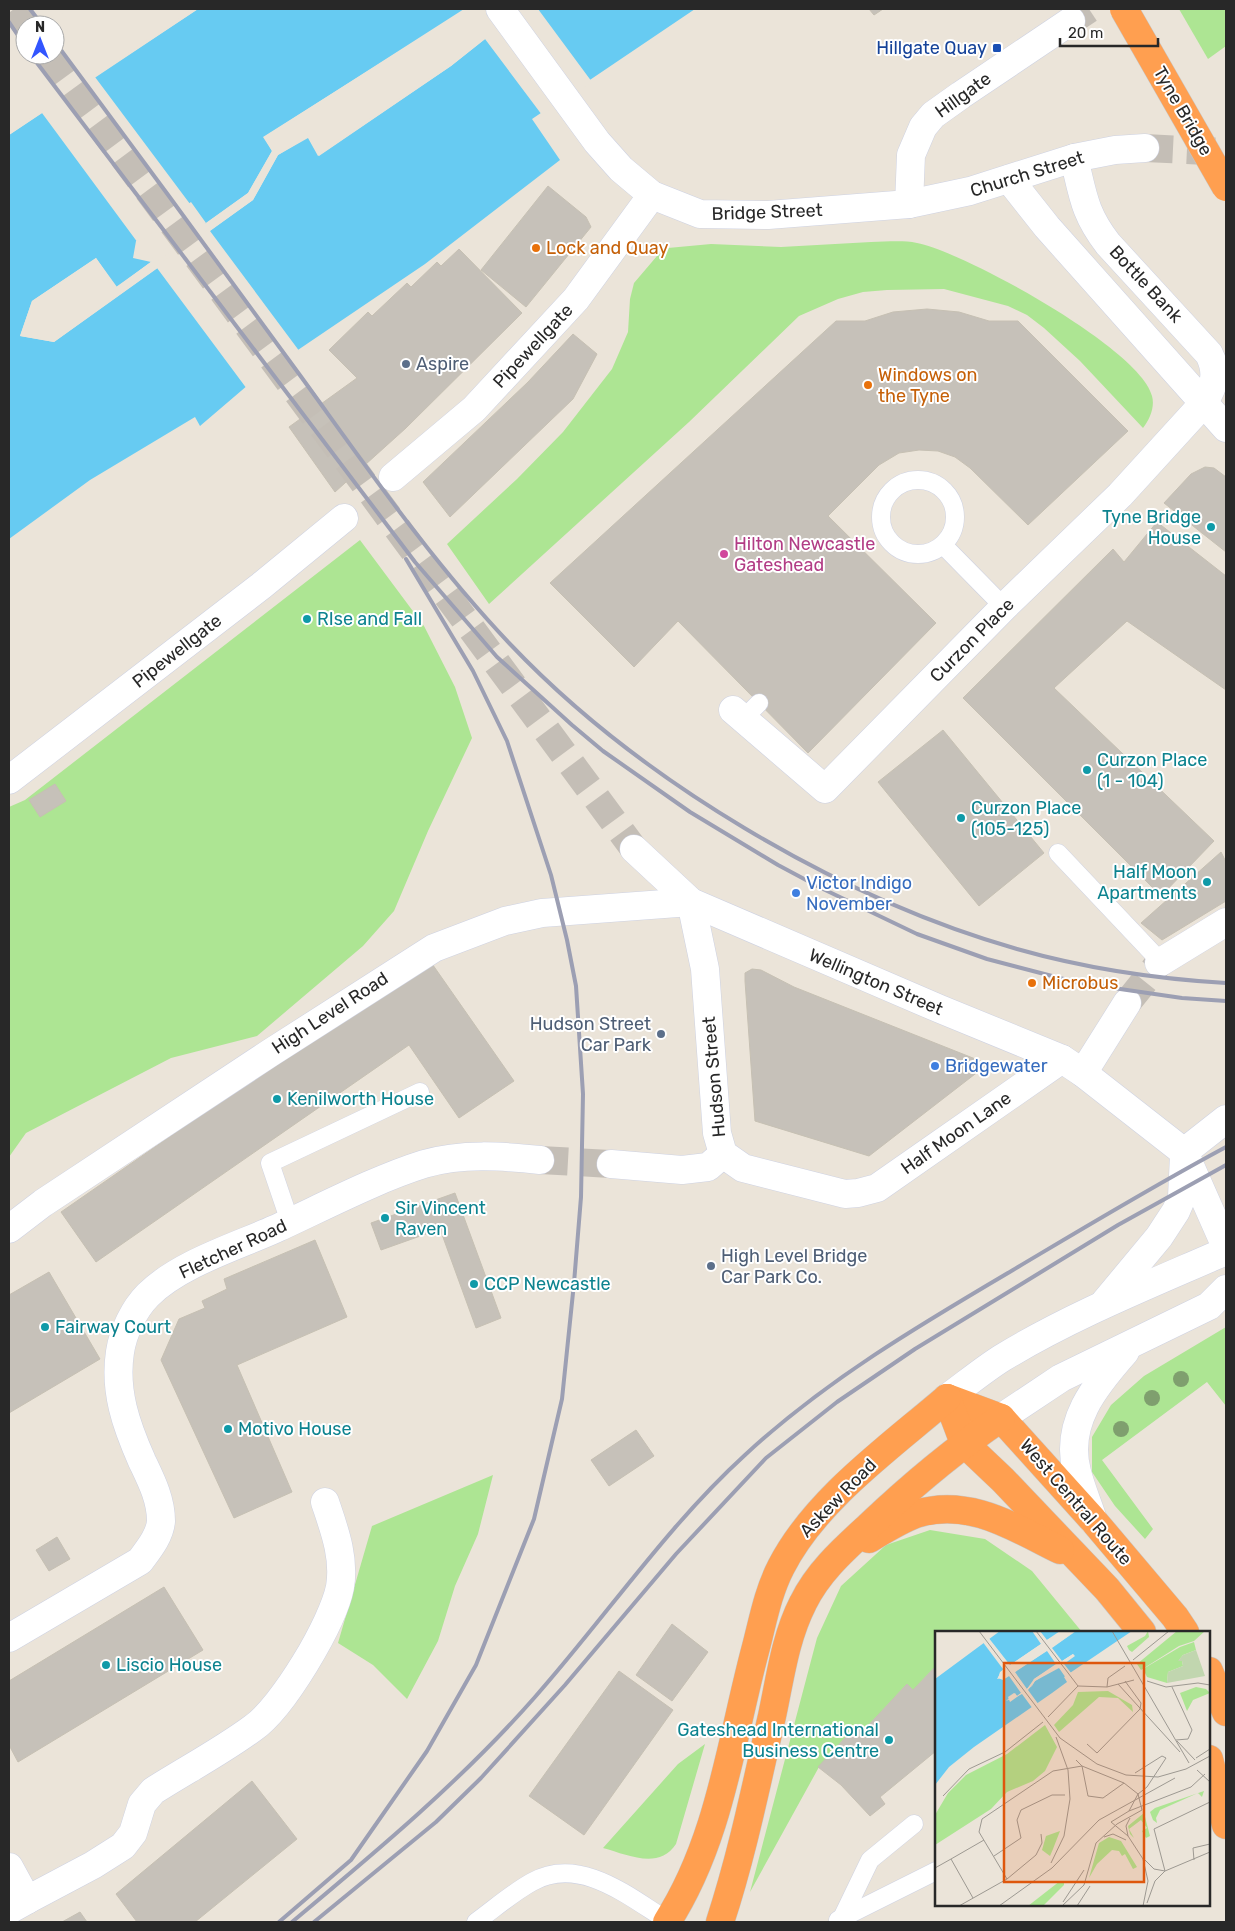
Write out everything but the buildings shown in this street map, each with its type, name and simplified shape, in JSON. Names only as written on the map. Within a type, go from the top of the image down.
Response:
[{"type":"highway","name":"Tyne Bridge","points":[[1124,9],[1226,187]]},
{"type":"highway","name":"West Central Route","points":[[946,1398],[1001,1418],[1093,1520],[1175,1617],[1184,1631]]},
{"type":"highway","points":[[946,1398],[964,1443]]},
{"type":"highway","name":"Askew Road","points":[[667,1922],[686,1892],[707,1839],[732,1748],[746,1683],[780,1568],[792,1546],[812,1520],[842,1490],[946,1398]]},
{"type":"highway","points":[[725,1916],[738,1867],[793,1625],[814,1582],[836,1557],[885,1511],[964,1443],[1001,1418]]},
{"type":"highway","name":"West Central Route","points":[[964,1443],[1003,1480],[1107,1589],[1141,1631]]},
{"type":"highway","points":[[836,1557],[916,1514],[942,1508],[966,1509],[993,1517],[1075,1557]]},
{"type":"highway","points":[[1210,1672],[1226,1712]]},
{"type":"highway","points":[[1210,1763],[1226,1826]]},
{"type":"street","name":"Bridge Street","points":[[500,9],[575,112],[621,169],[652,195],[700,214],[768,215],[909,204]]},
{"type":"street","name":"Hillgate","points":[[909,204],[911,155],[916,139],[928,121],[961,95],[1071,21]]},
{"type":"street","name":"Church Street","points":[[909,204],[941,198],[1074,158],[1115,150],[1145,148]]},
{"type":"street","name":"Bottle Bank","points":[[1074,158],[1086,211],[1094,226],[1108,244],[1209,354],[1214,364],[1215,376],[1213,386],[1203,404]]},
{"type":"street","name":"Bottle Bank","points":[[1009,179],[1047,227],[1226,428]]},
{"type":"street","name":"Pipewellgate","points":[[393,477],[474,409],[576,300],[652,195]]},
{"type":"street","name":"Curzon Place","points":[[745,711],[825,789],[1004,607],[1120,494],[1203,404]]},
{"type":"street","name":"Pipewellgate","points":[[9,780],[254,592],[344,518]]},
{"type":"street","points":[[634,850],[691,902]]},
{"type":"street","name":"Wellington Street","points":[[691,902],[1072,1066],[1184,1152]]},
{"type":"street","name":"Hudson Street","points":[[691,902],[705,969],[717,1132],[723,1154],[743,1168],[845,1194]]},
{"type":"street","name":"High Level Road","points":[[9,1229],[43,1203],[270,1053],[434,948],[506,921],[542,913],[691,902]]},
{"type":"street","points":[[1160,963],[1226,922]]},
{"type":"street","name":"Half Moon Lane","points":[[845,1194],[877,1188],[1072,1066],[1127,1003]]},
{"type":"street","points":[[1184,1152],[1226,1120]]},
{"type":"street","points":[[1184,1152],[1226,1247]]},
{"type":"street","points":[[1104,1304],[1159,1237],[1176,1211],[1182,1197],[1184,1152]]},
{"type":"street","points":[[611,1164],[682,1170],[708,1167],[723,1154]]},
{"type":"street","name":"Fletcher Road","points":[[9,1638],[140,1561],[152,1544],[161,1523],[158,1497],[123,1413],[118,1385],[120,1350],[129,1322],[148,1295],[182,1271],[424,1164],[454,1158],[492,1156],[540,1160]]},
{"type":"street","name":"Askew Road","points":[[946,1398],[1001,1359],[1104,1304],[1226,1251]]},
{"type":"street","points":[[1001,1418],[1061,1378],[1130,1347],[1209,1306],[1226,1289]]},
{"type":"street","points":[[1093,1520],[1076,1470],[1076,1431],[1090,1394],[1130,1347]]},
{"type":"street","points":[[9,1867],[18,1905],[93,1865],[124,1846],[133,1833],[142,1804],[153,1791],[254,1728],[271,1712],[308,1659],[329,1616],[340,1587],[340,1548],[325,1502]]},
{"type":"lane","points":[[911,480],[924,480],[937,485],[946,494],[955,514],[954,528],[943,545],[926,554],[913,554],[900,551],[890,543],[882,531],[880,518],[882,505],[888,494],[899,485],[911,480]]},
{"type":"lane","points":[[943,545],[1004,607]]},
{"type":"lane","points":[[1058,853],[1160,963]]},
{"type":"lane","points":[[290,1222],[270,1163],[420,1092]]},
{"type":"lane","points":[[838,1920],[870,1860],[914,1824]]},
{"type":"lane","points":[[838,1920],[935,1872]]},
{"type":"lane","points":[[476,1922],[532,1881],[553,1874],[569,1874],[588,1876],[607,1882],[667,1922]]},
{"type":"green space","points":[[1179,9],[1226,9],[1226,46],[1208,59]]},
{"type":"green space","points":[[871,242],[911,242],[940,250],[1009,283],[1085,329],[1141,376],[1153,400],[1150,417],[1146,424],[1143,428],[1080,361],[1044,328],[1027,315],[1008,306],[944,289],[863,292],[838,299],[799,316],[689,422],[489,604],[447,544],[517,479],[563,432],[612,369],[628,332],[630,299],[634,283],[657,256],[668,248],[711,244],[781,247]]},
{"type":"green space","points":[[360,540],[424,626],[455,687],[472,738],[428,831],[394,911],[363,946],[257,1036],[171,1058],[26,1133],[9,1157],[9,807],[25,800]]},
{"type":"green space","points":[[1226,1327],[1226,1406],[1207,1382],[1102,1460],[1153,1529],[1145,1539],[1115,1506],[1092,1472],[1092,1437],[1111,1405],[1144,1376]]},
{"type":"green space","points":[[493,1475],[478,1534],[455,1586],[438,1641],[407,1699],[373,1665],[338,1643],[372,1526]]},
{"type":"green space","points":[[930,1530],[985,1539],[1032,1571],[1081,1631],[935,1631],[935,1667],[913,1690],[907,1684],[864,1730],[857,1724],[819,1767],[750,1892],[817,1638],[841,1586],[886,1545]]},
{"type":"green space","points":[[705,1744],[676,1844],[669,1852],[661,1857],[652,1859],[633,1857],[603,1848],[678,1764]]},
{"type":"water","points":[[198,9],[464,9],[264,137],[272,151],[248,193],[206,223],[191,202],[136,241],[133,258],[151,262],[116,287],[96,258],[32,301],[20,336],[54,342],[253,200],[278,155],[308,137],[319,156],[451,66],[523,9],[695,9],[532,119],[560,160],[425,264],[255,379],[200,426],[195,417],[90,480],[9,539],[9,135]]},
{"type":"pier","points":[[9,9],[44,9],[49,15],[15,15],[15,46],[9,50]]},
{"type":"pier","points":[[193,9],[198,9],[95,77],[205,224],[248,193],[272,151],[263,137],[466,9],[267,138],[274,152],[250,195],[118,289],[114,289],[95,261],[34,302],[24,334],[53,340],[252,198],[277,153],[308,135],[319,153],[450,64],[519,9],[538,9],[592,82],[542,115],[485,39],[451,66],[318,156],[308,138],[278,155],[253,200],[210,231],[300,352],[247,389],[157,268],[54,342],[20,336],[32,301],[96,258],[117,287],[152,261],[151,259],[202,222],[190,205],[138,243],[42,113],[9,135],[9,132]]},
{"type":"tunnel","points":[[14,9],[18,15]]},
{"type":"tunnel","points":[[1071,21],[1089,9]]},
{"type":"tunnel","points":[[55,65],[634,849]]},
{"type":"tunnel","points":[[1145,148],[1226,152]]},
{"type":"tunnel","points":[[1127,1003],[1159,963]]},
{"type":"tunnel","points":[[540,1160],[611,1164]]},
{"type":"railway","points":[[30,9],[34,15]]},
{"type":"railway","points":[[9,22],[15,31]]},
{"type":"railway","points":[[65,56],[427,548],[481,613],[510,644],[561,694],[618,741],[679,786],[744,828],[812,866],[880,899],[949,927],[1017,949],[1068,962],[1174,979],[1226,983]]},
{"type":"railway","points":[[39,65],[415,562],[497,657],[603,751],[690,812],[778,865],[917,934],[987,959],[1079,983],[1182,998],[1226,1001]]},
{"type":"railway","points":[[279,1922],[351,1860],[427,1751],[476,1665],[534,1519],[562,1399],[574,1283],[581,1197],[583,1094],[576,986],[567,940],[551,875],[507,741],[473,671],[406,559]]},
{"type":"railway","points":[[292,1922],[418,1814],[507,1728],[561,1667],[689,1512],[716,1483],[776,1427],[842,1377],[911,1331],[1121,1206],[1226,1147]]},
{"type":"railway","points":[[314,1922],[436,1822],[481,1778],[565,1685],[676,1554],[766,1458],[837,1402],[915,1349],[1118,1225],[1226,1165]]},
{"type":"place","name":"Hillgate Quay","points":[[997,48]]},
{"type":"place","name":"Lock and Quay","points":[[536,248]]},
{"type":"place","name":"Aspire","points":[[406,364]]},
{"type":"place","name":"Windows on the Tyne","points":[[868,385]]},
{"type":"place","name":"Tyne Bridge House","points":[[1211,527]]},
{"type":"place","name":"Hilton Newcastle Gateshead","points":[[724,554]]},
{"type":"place","name":"RIse and Fall","points":[[307,619]]},
{"type":"place","name":"Curzon Place (1 - 104)","points":[[1087,770]]},
{"type":"place","name":"Curzon Place (105-125)","points":[[961,818]]},
{"type":"place","name":"Half Moon Apartments","points":[[1207,882]]},
{"type":"place","name":"Victor Indigo November","points":[[796,893]]},
{"type":"place","name":"Microbus","points":[[1032,983]]},
{"type":"place","name":"Hudson Street Car Park","points":[[661,1034]]},
{"type":"place","name":"Bridgewater","points":[[935,1066]]},
{"type":"place","name":"Kenilworth House","points":[[277,1099]]},
{"type":"place","name":"Sir Vincent Raven","points":[[385,1218]]},
{"type":"place","name":"High Level Bridge Car Park Co.","points":[[711,1266]]},
{"type":"place","name":"CCP Newcastle","points":[[474,1284]]},
{"type":"place","name":"Fairway Court","points":[[45,1327]]},
{"type":"place","name":"Motivo House","points":[[228,1429]]},
{"type":"place","name":"Liscio House","points":[[106,1665]]},
{"type":"place","name":"Gateshead International Business Centre","points":[[889,1740]]}]
